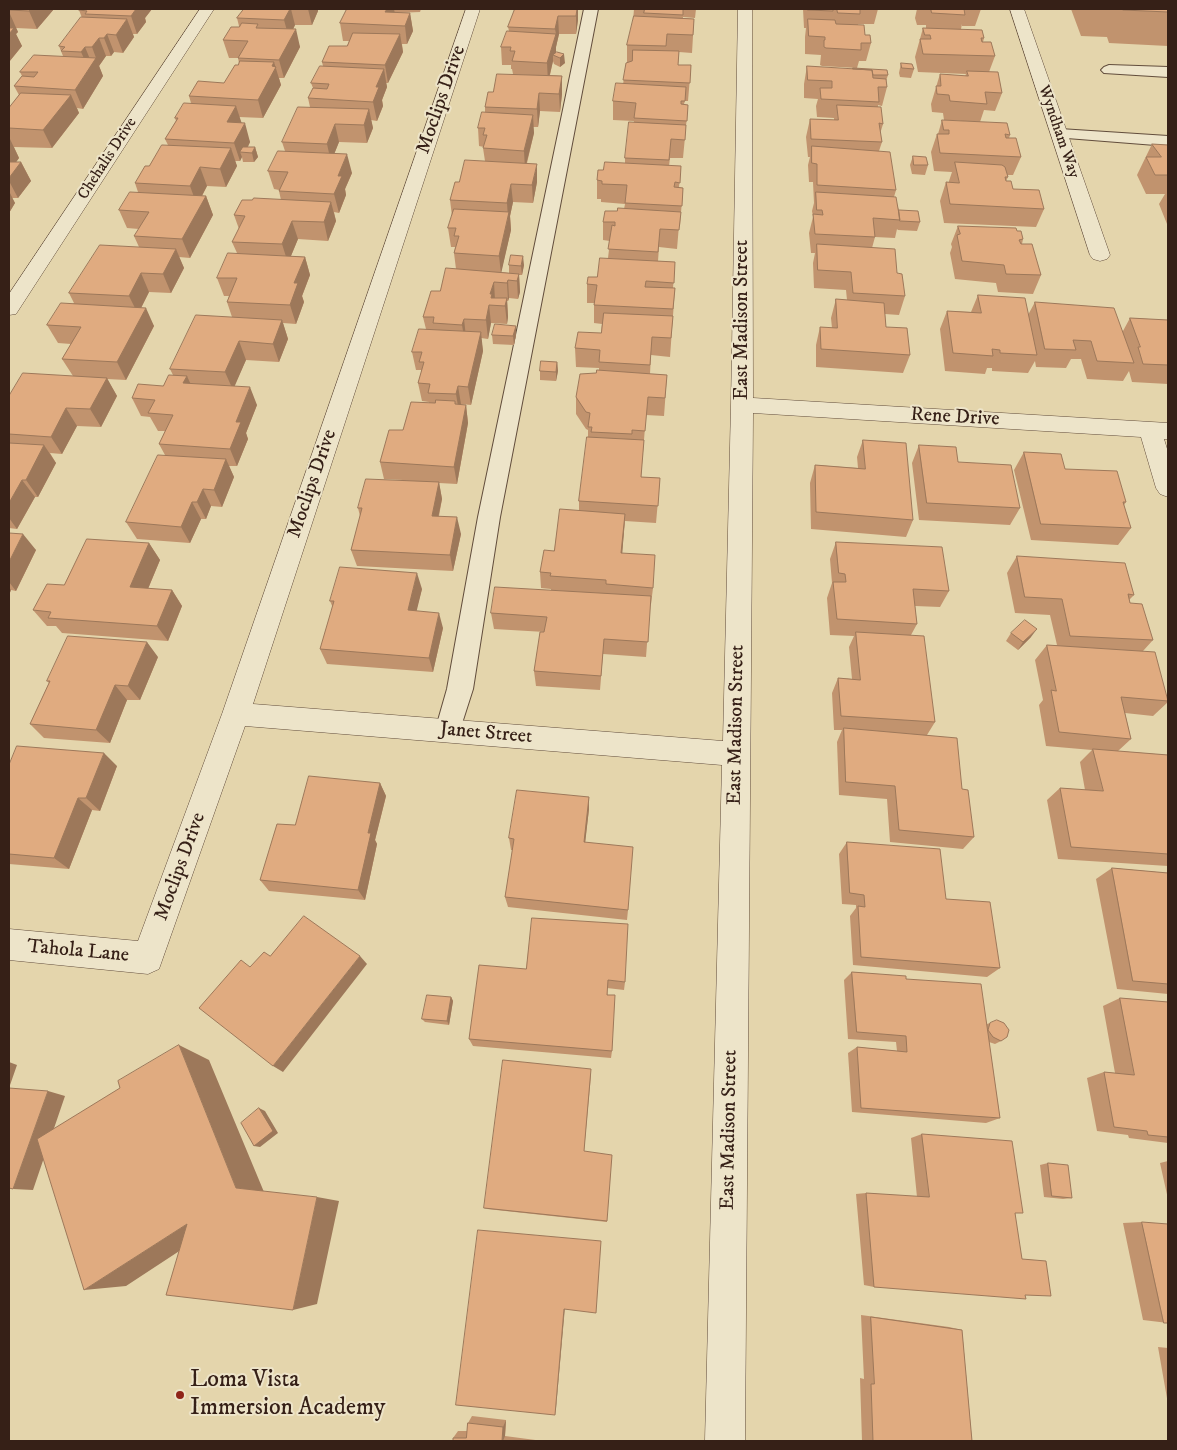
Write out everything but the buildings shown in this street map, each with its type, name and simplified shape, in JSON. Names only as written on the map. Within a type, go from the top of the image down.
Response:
[{"type":"street","name":"Chehalis Drive","points":[[9,309],[207,9]]},
{"type":"street","name":"Moclips Drive","points":[[148,958],[236,714],[473,9]]},
{"type":"street","name":"East Madison Street","points":[[725,1441],[742,405],[745,9]]},
{"type":"street","name":"Wyndham Way","points":[[1017,9],[1100,255]]},
{"type":"street","name":"Rene Drive","points":[[742,405],[1159,430]]},
{"type":"street","points":[[1159,430],[1168,488]]},
{"type":"street","name":"Janet Street","points":[[236,714],[736,754]]},
{"type":"street","name":"Tahola Lane","points":[[9,945],[148,958]]},
{"type":"lane","points":[[448,731],[460,688],[489,517],[591,9]]},
{"type":"lane","points":[[1109,70],[1168,72]]},
{"type":"lane","points":[[1060,134],[1168,141]]},
{"type":"place","name":"Loma Vista Immersion Academy","points":[[180,1395]]}]
